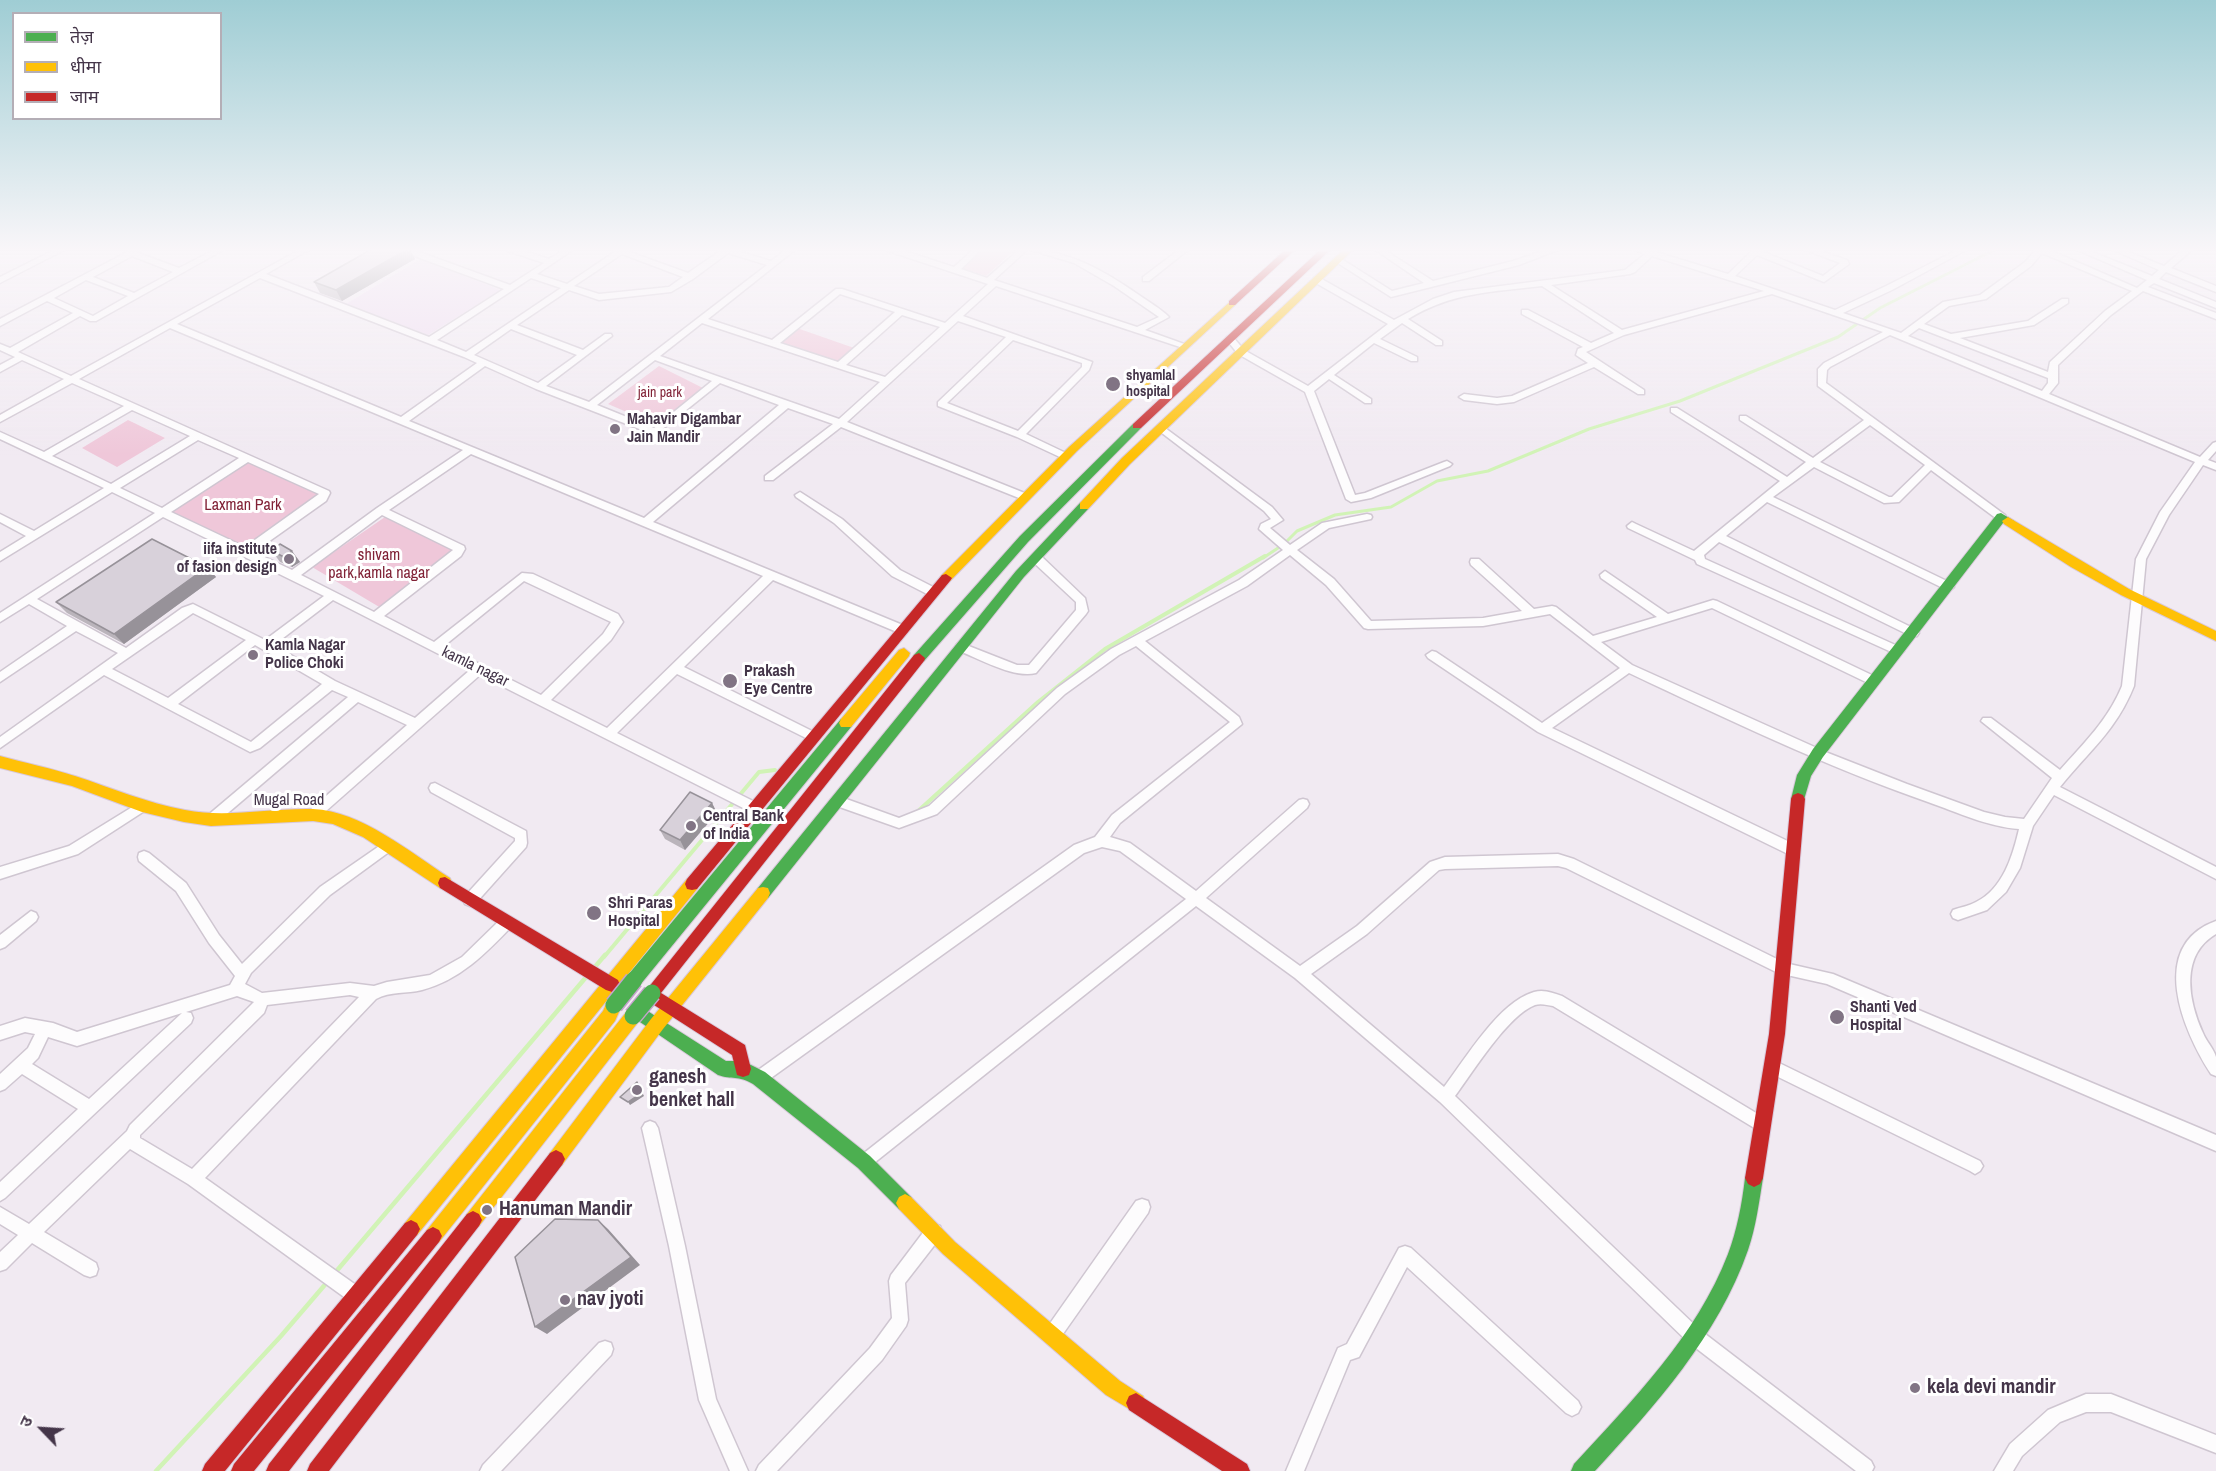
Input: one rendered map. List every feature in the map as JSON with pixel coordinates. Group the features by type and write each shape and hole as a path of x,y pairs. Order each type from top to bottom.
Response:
{"main road":[{"path":"212,1471 812,736 933,592 1023,496 1214,318"},
{"path":"1014,528 1096,445 1238,318"},
{"path":"276,1471 555,1112 927,648 1024,539 1171,392 1253,318"},
{"path":"317,1471 671,1006 961,647 1036,558 1161,428 1277,318"},
{"path":"1581,1471 1654,1391 1694,1336 1727,1279 1743,1238 1750,1207 1761,1124 1773,1067 1797,804 1804,776 1818,753 1949,587 2001,517 2075,564 2216,636"},
{"path":"241,1471 609,1016 634,980 911,644"},
{"name":"Mugal Road","path":"0,762 73,781 161,812 211,820 313,815 335,818 388,845 470,900 610,984"},
{"path":"610,984 626,981 671,1006 739,1050 743,1069"},
{"path":"610,984 612,999 657,1024 724,1069 743,1069 759,1078 864,1162 934,1232 1113,1388 1240,1471"}],"street":[{"path":"10,352 72,318"},
{"path":"0,419 184,318"},
{"path":"371,318 655,432 719,380"},
{"path":"430,341 465,318"},
{"path":"467,355 522,318"},
{"path":"590,406 705,318"},
{"path":"773,344 806,318"},
{"path":"838,366 894,318"},
{"path":"919,318 946,326"},
{"path":"770,478 840,423 955,318"},
{"path":"958,318 1087,362 1088,364 1020,435"},
{"path":"1099,318 1183,345"},
{"path":"1137,330 1165,318"},
{"path":"1389,318 1438,343"},
{"path":"1309,390 1373,339 1408,318"},
{"path":"1536,318 1591,347"},
{"path":"1597,318 1621,333"},
{"path":"1641,392 1580,353 1621,333 1677,318"},
{"path":"1849,318 1890,332 2216,467"},
{"path":"1902,337 1928,318"},
{"path":"1950,338 2031,323 2039,318"},
{"path":"2043,396 2051,387 2053,364 2103,318"},
{"path":"702,320 886,381"},
{"path":"171,325 901,629"},
{"path":"1918,325 2053,376"},
{"path":"510,326 584,354"},
{"path":"1890,332 1827,365 1823,369 1821,380 1824,388 2001,517"},
{"path":"539,387 608,336"},
{"path":"1011,337 941,404 1020,435 1065,456"},
{"path":"1230,339 1241,352 1309,390 1351,499 1367,496 1447,464"},
{"path":"1373,339 1414,359"},
{"path":"0,347 326,494 246,552"},
{"path":"0,369 22,357"},
{"path":"655,357 840,423 1023,496"},
{"path":"401,422 483,363"},
{"path":"1464,397 1497,401 1514,399 1595,363"},
{"path":"1329,375 1368,401"},
{"path":"645,523 786,404"},
{"path":"45,456 132,406"},
{"path":"1674,410 1787,481"},
{"path":"1743,418 1813,462 1892,502 1931,465"},
{"path":"1697,557 1787,481 1869,421"},
{"path":"1161,428 1268,509 1278,520 1264,528 1330,582 1370,626 1483,622 1552,610 1628,668 1818,753 1932,798 2005,823 2027,824"},
{"name":"kamla nagar","path":"0,435 293,575 755,808"},
{"path":"0,557 198,435"},
{"path":"1958,914 1984,905 1999,890 2017,860 2027,824 2051,788 2103,735 2124,697 2128,686 2141,559 2149,541 2200,460 2216,446"},
{"path":"293,575 381,510 470,450"},
{"path":"0,618 247,458"},
{"path":"800,495 838,521 896,573 933,592"},
{"path":"1766,498 1949,587"},
{"path":"375,618 460,549 381,510"},
{"path":"0,517 34,536"},
{"path":"838,801 899,823 933,810 1061,691 1114,652 1243,583 1284,544 1326,525 1368,517"},
{"path":"1632,525 1898,651"},
{"path":"1718,537 1912,633"},
{"path":"961,647 1016,669 1032,670 1082,611 1081,601 1036,558"},
{"path":"1475,562 1532,614"},
{"path":"1605,575 1666,618"},
{"path":"609,734 770,576"},
{"path":"435,647 522,577 529,577 614,617 617,622 607,637 543,700"},
{"path":"169,704 332,595"},
{"path":"29,599 127,653"},
{"path":"1592,641 1709,604 1720,606 1874,681"},
{"path":"0,743 193,608 260,642 331,684 416,724"},
{"path":"0,678 75,626"},
{"path":"759,1078 1079,849 1100,840 1116,819 1236,724 1137,640"},
{"path":"1432,655 1542,729 1793,850"},
{"path":"676,668 812,736"},
{"path":"1542,729 1628,668"},
{"path":"313,815 479,669"},
{"path":"104,670 251,747 331,684"},
{"path":"211,820 357,696"},
{"path":"1987,721 2061,778"},
{"path":"435,788 522,835 521,843 470,900"},
{"path":"2051,788 2216,873"},
{"path":"864,1162 1197,898 1303,804"},
{"path":"0,873 74,850 142,806"},
{"path":"1100,840 1125,847 1300,974 1445,1097 1694,1336 1868,1470"},
{"path":"41,1030 53,1030 77,1039 240,982 325,891 388,845"},
{"path":"144,857 181,887 240,982 262,999 356,988 374,992 427,982 453,972 472,957 507,922"},
{"path":"1300,974 1362,930 1435,866 1444,863 1558,860 1569,863 1783,969 1828,978 2216,1143"},
{"path":"0,943 31,917"},
{"path":"2216,927 2199,938 2188,957 2183,981 2186,1013 2200,1047 2216,1069"},
{"path":"193,1179 374,992"},
{"path":"1445,1097 1507,1017 1524,1004 1540,997 1557,1001 1761,1124"},
{"path":"0,1263 132,1136 135,1130 259,1008 262,999"},
{"path":"0,1193 186,1018"},
{"path":"0,1033 25,1025 36,1025 42,1034 38,1045 0,1084"},
{"path":"21,1065 90,1108"},
{"path":"1773,1067 1975,1166"},
{"path":"650,1128 708,1400 739,1471"},
{"path":"132,1136 134,1143 193,1179 357,1296"},
{"path":"1052,1335 1142,1207"},
{"path":"0,1215 90,1269"},
{"path":"765,1471 876,1354 900,1320 897,1281 934,1232"},
{"path":"1295,1471 1344,1354 1353,1351 1405,1254 1572,1407"},
{"path":"489,1471 605,1349"},
{"path":"2003,1471 2016,1450 2054,1416 2086,1403 2111,1403 2216,1444"}],"shaded area":[{"path":"382,318 456,318 428,335"}],"green space":[{"path":"794,327 857,349 839,366 773,344"},
{"name":"jain park","path":"659,366 703,388 657,425 608,404"},
{"path":"128,420 165,438 117,467 82,448"},
{"name":"Laxman Park","path":"247,458 325,493 246,552 164,512"},
{"name":"shivam park,kamla nagar","path":"388,515 456,552 381,608 312,567"}],"building":[{"path":"152,539 207,567 114,634 56,602"},
{"path":"280,544 292,551 284,557 272,551"},
{"path":"690,792 712,803 680,840 660,830"},
{"name":"ganesh benket hall","path":"637,1082 641,1093 628,1102 620,1097"},
{"name":"nav jyoti","path":"555,1219 598,1220 631,1257 535,1327 515,1257"}],"waterway":[{"path":"1263,558 1284,544 1297,531 1335,515 1391,507 1437,481 1488,471 1589,429 1680,401 1838,337 1866,318"},
{"path":"917,812 1038,702 1105,649 1265,556"},
{"path":"604,957 759,772 775,770"},
{"path":"594,968 605,955"},
{"path":"334,1274 587,976"},
{"path":"156,1471 281,1336 329,1280"}],"traffic: fast":[{"path":"919,658 1024,539 1137,426"},
{"path":"763,893 1020,574 1084,506"},
{"path":"1798,799 1804,775 1818,753 2001,517 2008,521"},
{"path":"634,980 846,723"},
{"path":"614,1005 634,980"},
{"path":"633,1016 652,993"},
{"path":"646,1017 724,1069 743,1069 759,1078 864,1162 905,1203"},
{"path":"1581,1471 1646,1399 1704,1320 1738,1252 1747,1221 1754,1178"}],"traffic: slow":[{"path":"946,578 1073,449 1216,318"},
{"path":"1084,506 1126,461 1277,318"},
{"path":"2008,521 2075,564 2125,592 2216,636"},
{"path":"846,723 904,653"},
{"path":"0,762 73,781 142,806 184,816 211,820 313,815 335,818 368,833 445,883"},
{"path":"411,1229 692,884"},
{"path":"556,1159 657,1024 763,893"},
{"path":"433,1236 609,1016 614,1005"},
{"path":"473,1220 633,1016"},
{"path":"905,1203 949,1248 1113,1388 1136,1403"}],"traffic: jam":[{"path":"1137,426 1253,318"},
{"path":"692,884 946,578"},
{"path":"652,993 919,658"},
{"path":"1754,1178 1777,1034 1798,799"},
{"path":"445,883 612,985"},
{"path":"660,1000 739,1050 743,1069"},
{"path":"317,1471 556,1159"},
{"path":"276,1471 473,1220"},
{"path":"212,1471 411,1229"},
{"path":"241,1471 433,1236"},
{"path":"1136,1403 1240,1471"}],"place":[{"name":"shyamlal hospital","path":"1113,384"},
{"name":"Mahavir Digambar Jain Mandir","path":"615,429"},
{"name":"iifa institute of fasion design","path":"289,559"},
{"name":"Kamla Nagar Police Choki","path":"253,655"},
{"name":"Prakash Eye Centre","path":"730,681"},
{"name":"Central Bank of India","path":"691,826"},
{"name":"Shri Paras Hospital","path":"594,913"},
{"name":"Shanti Ved Hospital","path":"1837,1017"},
{"name":"ganesh benket hall","path":"637,1090"},
{"name":"Hanuman Mandir","path":"487,1210"},
{"name":"nav jyoti","path":"565,1300"},
{"name":"kela devi mandir","path":"1915,1388"}]}
